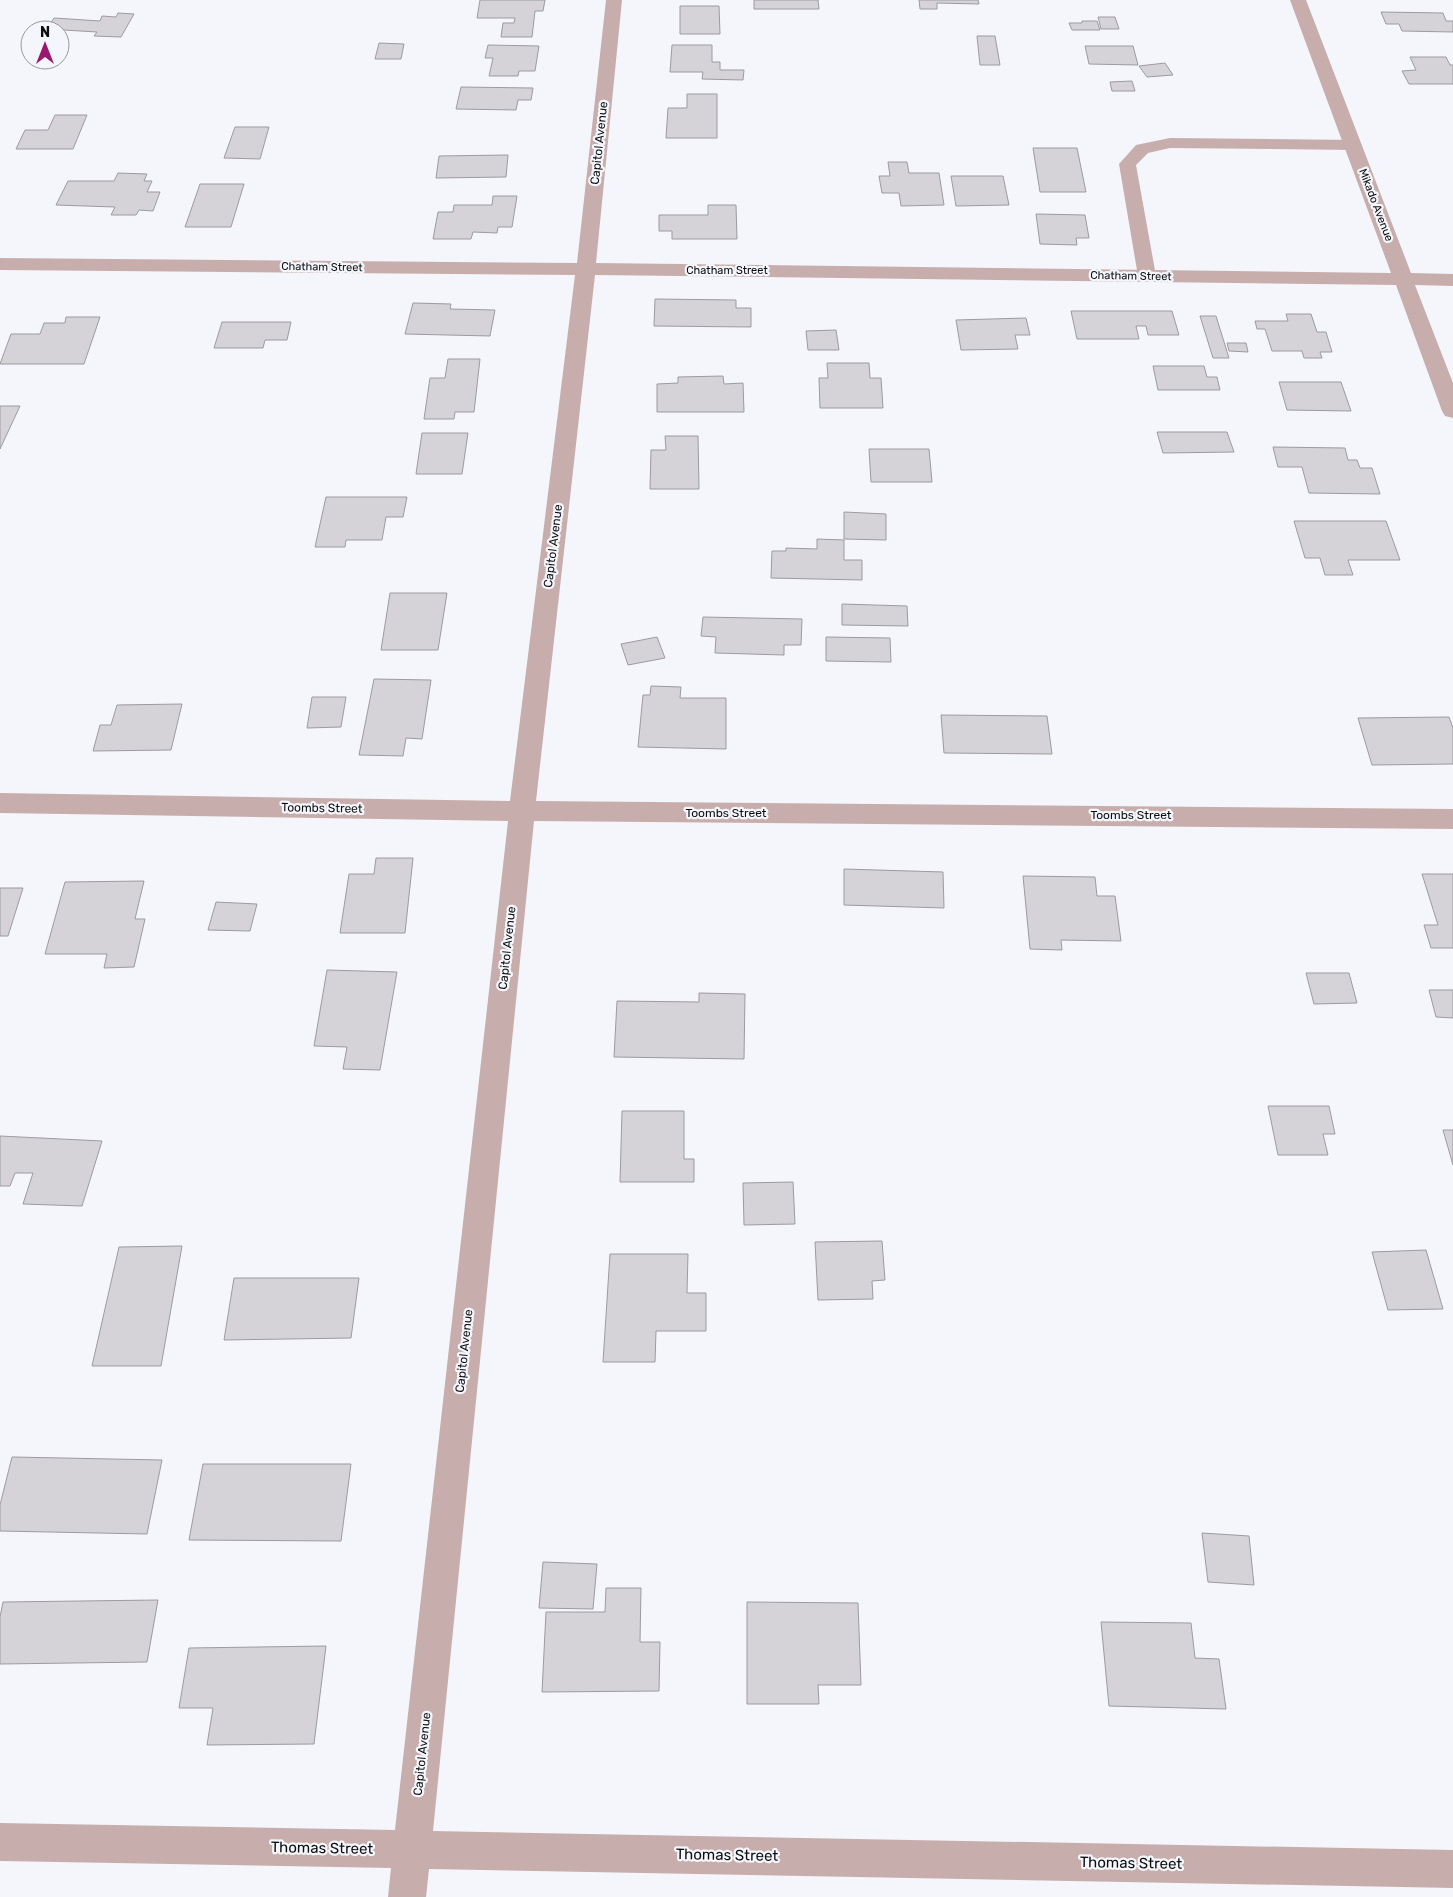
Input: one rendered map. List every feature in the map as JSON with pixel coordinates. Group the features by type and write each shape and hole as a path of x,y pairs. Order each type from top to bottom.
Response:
{"street":[{"name":"Capitol Avenue","path":"407,1897 522,811 586,269 614,0"},
{"name":"Mikado Avenue","path":"1298,0 1453,410"},
{"name":"Chatham Street","path":"0,264 1453,280"},
{"name":"Toombs Street","path":"0,803 522,811 1453,819"},
{"name":"Thomas Street","path":"0,1842 1453,1869"}],"lane":[{"path":"1147,276 1127,164 1142,149 1170,143 1353,145"}],"building":[{"path":"480,0 545,0 543,11 535,11 532,37 501,37 503,23 514,23 515,18 477,18"},
{"path":"754,0 818,0 819,9 754,9"},
{"path":"919,0 978,0 979,4 937,3 937,9 920,9"},
{"path":"680,6 719,6 720,34 680,34"},
{"path":"1381,12 1443,13 1446,21 1453,21 1453,32 1402,31 1399,24 1386,24"},
{"path":"118,13 134,14 121,37 94,36 97,32 70,30 70,20 53,20 54,18 100,21 102,16 116,17"},
{"path":"1098,17 1115,17 1119,29 1101,29"},
{"path":"1082,21 1097,21 1100,30 1072,30 1069,23 1082,23"},
{"path":"977,36 995,36 1000,65 980,65"},
{"path":"379,43 404,44 401,59 375,59"},
{"path":"488,45 539,46 535,71 519,71 518,76 489,76 493,58 485,58"},
{"path":"672,45 712,45 712,62 720,62 720,70 744,70 743,80 702,79 703,72 670,72"},
{"path":"1085,46 1133,46 1138,65 1089,64"},
{"path":"1410,57 1446,57 1450,65 1453,65 1453,84 1409,84 1402,71 1416,70"},
{"path":"1165,63 1173,75 1147,77 1139,66"},
{"path":"1132,81 1135,91 1112,91 1110,82"},
{"path":"461,87 533,88 531,100 518,100 516,110 456,109"},
{"path":"687,94 717,94 717,138 666,138 668,108 687,108"},
{"path":"55,115 87,115 73,149 16,149 25,130 48,130"},
{"path":"235,127 269,127 260,159 224,158"},
{"path":"1033,148 1077,148 1086,192 1040,192"},
{"path":"508,155 506,177 436,178 439,156"},
{"path":"888,162 907,162 909,173 939,173 944,205 901,206 899,193 882,193 879,176 890,176"},
{"path":"118,173 147,174 144,181 152,181 147,192 160,192 153,211 139,210 136,215 111,215 115,207 56,205 68,181 114,181"},
{"path":"951,176 1003,176 1009,205 956,206"},
{"path":"200,184 244,184 231,227 185,227"},
{"path":"493,196 517,196 512,227 498,227 497,233 473,232 471,239 433,239 438,212 453,212 454,205 492,205"},
{"path":"708,205 736,205 737,239 672,239 672,231 659,231 659,215 708,215"},
{"path":"1036,214 1085,215 1089,238 1076,238 1077,245 1040,244"},
{"path":"655,299 736,300 736,308 751,308 751,327 654,326"},
{"path":"413,303 451,304 450,309 495,310 490,336 405,334"},
{"path":"1071,311 1172,311 1179,335 1148,335 1146,326 1136,326 1139,339 1077,339"},
{"path":"1286,314 1311,314 1317,332 1326,332 1332,352 1320,352 1322,358 1304,358 1302,351 1272,351 1265,329 1257,329 1255,321 1288,321"},
{"path":"1200,316 1216,316 1229,358 1213,358"},
{"path":"66,317 100,317 84,364 0,364 11,334 40,334 44,323 65,323"},
{"path":"1026,318 1030,335 1015,335 1018,349 961,350 956,320"},
{"path":"222,322 291,322 287,340 265,340 263,348 214,348"},
{"path":"836,330 839,350 808,350 806,331"},
{"path":"1227,343 1246,343 1248,352 1229,351"},
{"path":"448,359 480,359 474,412 455,412 454,419 424,419 430,378 445,378"},
{"path":"827,363 869,363 870,378 881,378 883,408 820,408 819,378 828,378"},
{"path":"1153,366 1204,366 1207,377 1217,377 1220,390 1158,390"},
{"path":"723,376 724,384 743,383 744,412 657,412 657,384 678,383 678,377"},
{"path":"1279,382 1341,382 1351,411 1287,410"},
{"path":"0,406 20,406 0,449"},
{"path":"1157,432 1227,432 1234,452 1163,453"},
{"path":"422,433 468,433 462,474 416,474"},
{"path":"665,436 698,436 699,489 650,489 651,450 666,450"},
{"path":"1273,447 1345,448 1348,460 1357,460 1360,468 1372,468 1380,494 1309,493 1302,467 1278,467"},
{"path":"869,449 929,449 932,482 871,482"},
{"path":"326,497 407,497 403,517 386,517 382,540 346,540 345,547 315,547"},
{"path":"844,512 886,514 886,540 844,539"},
{"path":"1294,521 1386,521 1400,560 1348,560 1353,575 1325,575 1320,558 1305,558"},
{"path":"817,539 844,540 844,560 862,560 862,580 771,578 772,551 786,551 786,548 817,549"},
{"path":"390,593 447,593 438,650 381,650"},
{"path":"842,604 907,606 908,626 842,625"},
{"path":"703,617 802,619 801,645 784,645 784,655 715,653 716,637 701,636"},
{"path":"657,637 665,658 628,665 621,644"},
{"path":"826,637 890,638 891,662 826,661"},
{"path":"374,679 431,680 422,739 406,738 403,756 359,755"},
{"path":"651,686 681,687 680,698 726,698 726,749 638,747 643,695 650,695"},
{"path":"312,697 346,697 341,727 307,728"},
{"path":"182,704 171,750 93,751 100,725 111,725 117,705"},
{"path":"941,715 1047,716 1052,754 944,753"},
{"path":"1449,717 1453,728 1453,764 1372,765 1358,718"},
{"path":"376,858 413,858 405,933 340,933 349,874 374,874"},
{"path":"844,869 943,872 944,908 844,905"},
{"path":"1422,874 1453,874 1453,948 1431,948 1424,925 1438,925"},
{"path":"1023,876 1095,877 1097,896 1115,896 1121,941 1061,940 1062,950 1030,949"},
{"path":"144,881 135,919 145,919 134,967 104,968 107,954 45,954 65,882"},
{"path":"0,888 23,888 8,936 0,936"},
{"path":"216,902 257,904 250,931 208,930"},
{"path":"327,970 397,972 380,1070 343,1069 347,1047 314,1046"},
{"path":"1306,973 1349,973 1357,1003 1314,1004"},
{"path":"1429,990 1453,990 1453,1018 1436,1017"},
{"path":"699,993 745,994 744,1059 614,1057 617,1001 699,1002"},
{"path":"1268,1106 1329,1106 1335,1134 1323,1134 1328,1155 1278,1155"},
{"path":"622,1111 684,1111 684,1159 694,1159 694,1182 620,1182"},
{"path":"1443,1130 1453,1130 1453,1165"},
{"path":"0,1136 102,1141 82,1206 23,1204 33,1173 15,1173 10,1186 0,1186"},
{"path":"793,1182 795,1224 744,1225 743,1183"},
{"path":"882,1241 885,1280 872,1281 873,1299 818,1300 815,1242"},
{"path":"182,1246 161,1366 92,1366 119,1247"},
{"path":"1426,1250 1443,1309 1388,1310 1372,1252"},
{"path":"610,1254 688,1254 687,1293 706,1293 706,1331 656,1331 655,1362 603,1362"},
{"path":"234,1278 359,1278 351,1338 224,1340"},
{"path":"12,1457 162,1460 147,1534 0,1531 0,1505"},
{"path":"203,1464 351,1464 341,1541 189,1540"},
{"path":"1202,1533 1249,1536 1254,1585 1208,1582"},
{"path":"543,1562 597,1564 593,1609 539,1608"},
{"path":"606,1588 641,1588 640,1642 660,1642 659,1691 542,1692 546,1612 605,1612"},
{"path":"158,1600 147,1662 0,1664 0,1617 3,1602"},
{"path":"747,1602 858,1603 861,1685 818,1685 819,1704 747,1704"},
{"path":"1101,1622 1191,1623 1195,1658 1219,1659 1226,1709 1109,1706"},
{"path":"326,1646 314,1744 207,1745 213,1708 179,1708 189,1648"}]}
